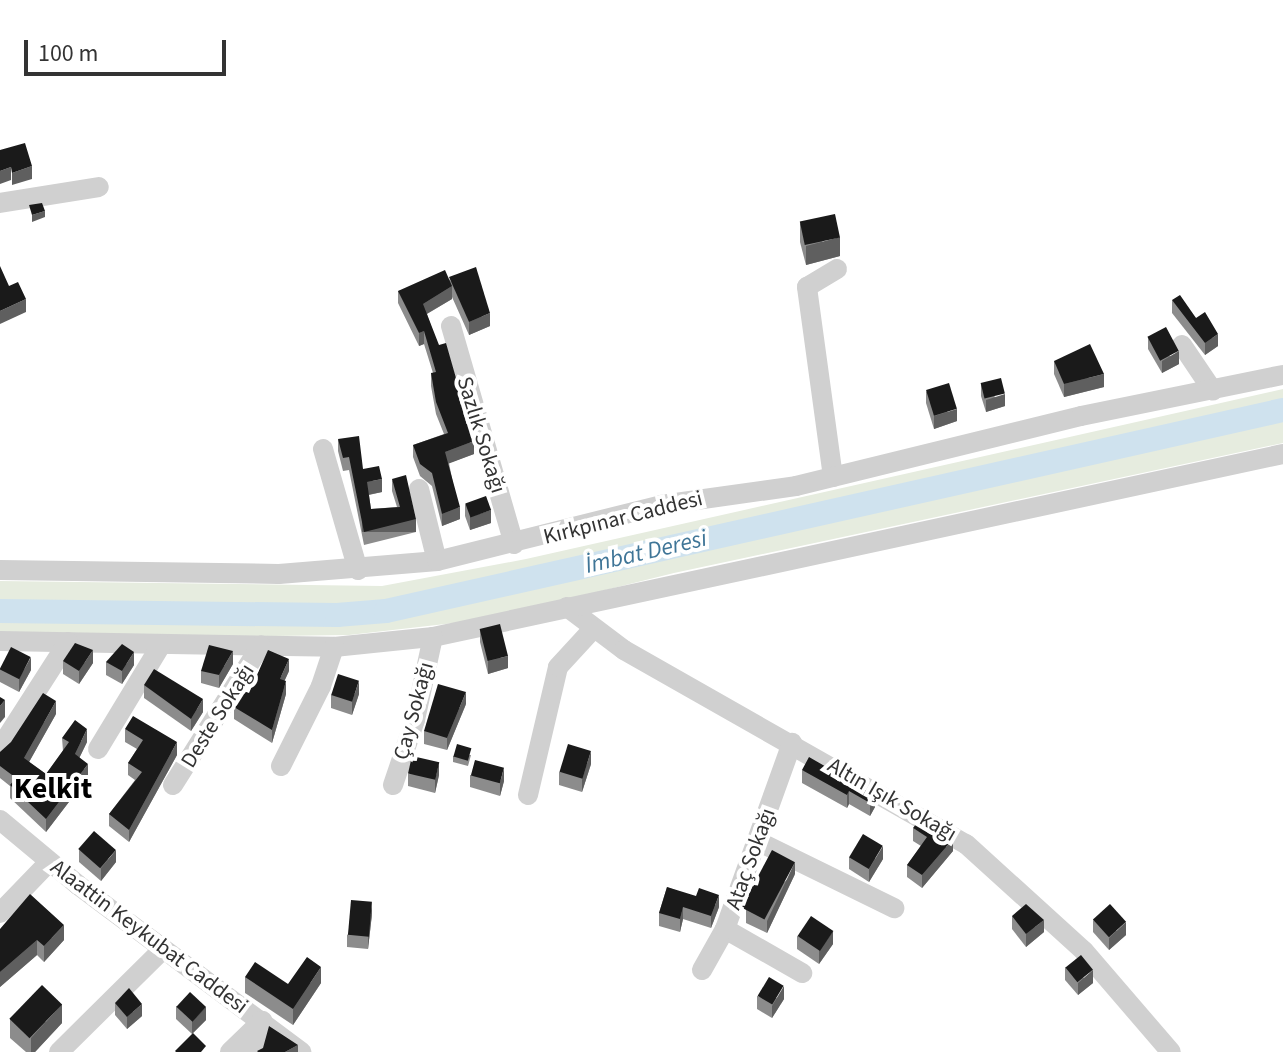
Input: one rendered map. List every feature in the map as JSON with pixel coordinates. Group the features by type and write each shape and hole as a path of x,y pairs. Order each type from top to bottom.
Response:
{"street":[{"path":"0,203 99,187"},
{"path":"833,477 807,287 837,269"},
{"name":"Sazlık Sokağı","path":"451,326 514,544"},
{"path":"1182,345 1213,391"},
{"name":"Kırkpınar Caddesi","path":"0,570 358,570 437,561 661,505 833,477 1081,416 1283,375"},
{"path":"323,449 358,570"},
{"path":"0,641 334,647 433,637 1283,454"},
{"path":"419,489 437,561"},
{"name":"Altın Işık Sokağı","path":"567,607 593,629 939,826 999,870 1117,986 1171,1052"},
{"path":"528,795 558,667 593,629"},
{"name":"Çay Sokağı","path":"393,785 415,720 433,637"},
{"path":"0,748 68,642"},
{"path":"98,749 161,645"},
{"name":"Deste Sokağı","path":"173,785 236,693 261,645"},
{"path":"281,766 321,686 334,647"},
{"name":"Ataç Sokağı","path":"702,970 725,929 792,743"},
{"name":"Alaattin Keykubat Caddesi","path":"0,820 49,862 301,1052"},
{"path":"757,841 894,908"},
{"path":"0,913 49,862"},
{"path":"725,929 802,973"},
{"path":"59,1052 163,949"},
{"path":"230,1052 262,1021"},
{"path":"254,1052 262,1021"}],"shaded area":[{"path":"1283,389 1283,443 674,573 489,619 349,635 136,638 0,633 0,581 382,586 526,559"}],"building":[{"path":"25,143 32,166 12,173 11,167 0,171 0,150"},
{"path":"42,203 45,211 32,215 29,205"},
{"path":"835,214 840,237 805,245 800,221"},
{"path":"0,266 9,286 18,282 26,299 0,311"},
{"path":"476,267 490,313 469,322 449,277"},
{"path":"445,270 452,286 423,304 439,345 446,343 474,441 445,452 460,507 442,514 432,473 420,464 413,445 448,433 436,402 431,373 436,372 424,331 419,333 398,291"},
{"path":"1180,295 1196,318 1205,312 1218,334 1205,343 1172,300"},
{"path":"1166,327 1179,351 1160,361 1147,337"},
{"path":"1090,344 1104,374 1064,384 1054,361"},
{"path":"1001,378 1005,394 984,399 981,383"},
{"path":"949,383 957,409 934,416 926,390"},
{"path":"359,436 363,469 379,466 382,479 367,482 371,509 400,507 392,479 406,475 416,519 364,532 349,457 343,458 338,439"},
{"path":"486,496 491,510 470,518 465,504"},
{"path":"500,624 508,656 488,661 480,629"},
{"path":"75,643 93,650 79,671 63,661"},
{"path":"122,644 134,652 122,671 106,662"},
{"path":"209,645 233,651 219,675 201,671"},
{"path":"11,647 31,657 19,679 0,669"},
{"path":"268,650 289,659 280,679 286,681 272,730 234,707 241,690 249,693"},
{"path":"154,669 203,699 191,719 144,685"},
{"path":"338,674 359,681 352,702 331,695"},
{"path":"438,684 466,692 447,738 424,731"},
{"path":"43,693 56,701 24,758 46,774 69,742 62,738 75,720 87,729 75,754 88,764 46,819 10,785 16,778 0,766 0,752 11,742"},
{"path":"133,716 177,742 129,830 109,814 142,772 128,763 143,740 125,729"},
{"path":"457,744 471,748 468,761 453,756"},
{"path":"568,744 591,751 582,779 560,772"},
{"path":"412,756 439,762 435,780 408,774"},
{"path":"809,757 875,795 870,803 849,791 847,795 802,770"},
{"path":"475,760 504,768 500,783 471,775"},
{"path":"919,820 953,839 922,875 907,865 927,837 913,828"},
{"path":"94,831 116,850 100,868 78,849"},
{"path":"863,834 883,846 869,869 849,857"},
{"path":"772,850 795,862 764,920 741,907"},
{"path":"667,887 696,896 699,888 719,895 711,916 683,907 680,919 659,913"},
{"path":"30,894 64,925 44,946 37,940 0,972 0,929"},
{"path":"351,900 372,902 369,937 348,935"},
{"path":"1026,904 1044,920 1026,934 1012,916"},
{"path":"1110,904 1126,922 1109,937 1093,919"},
{"path":"811,916 833,931 820,951 798,936"},
{"path":"1081,955 1093,970 1077,982 1065,968"},
{"path":"307,957 321,967 293,1009 245,977 255,962 288,984"},
{"path":"769,977 784,986 772,1005 758,996"},
{"path":"42,985 62,1004 29,1038 9,1019"},
{"path":"129,988 142,1004 127,1017 115,1003"},
{"path":"190,992 206,1007 192,1022 176,1007"},
{"path":"269,1026 298,1045 285,1052 258,1052 263,1048"},
{"path":"193,1033 206,1046 201,1052 176,1052 175,1051"}],"waterway":[{"name":"İmbat Deresi","path":"0,611 337,615 386,611 1283,410"}],"district":[{"name":"Kelkit","path":"53,789"}]}
